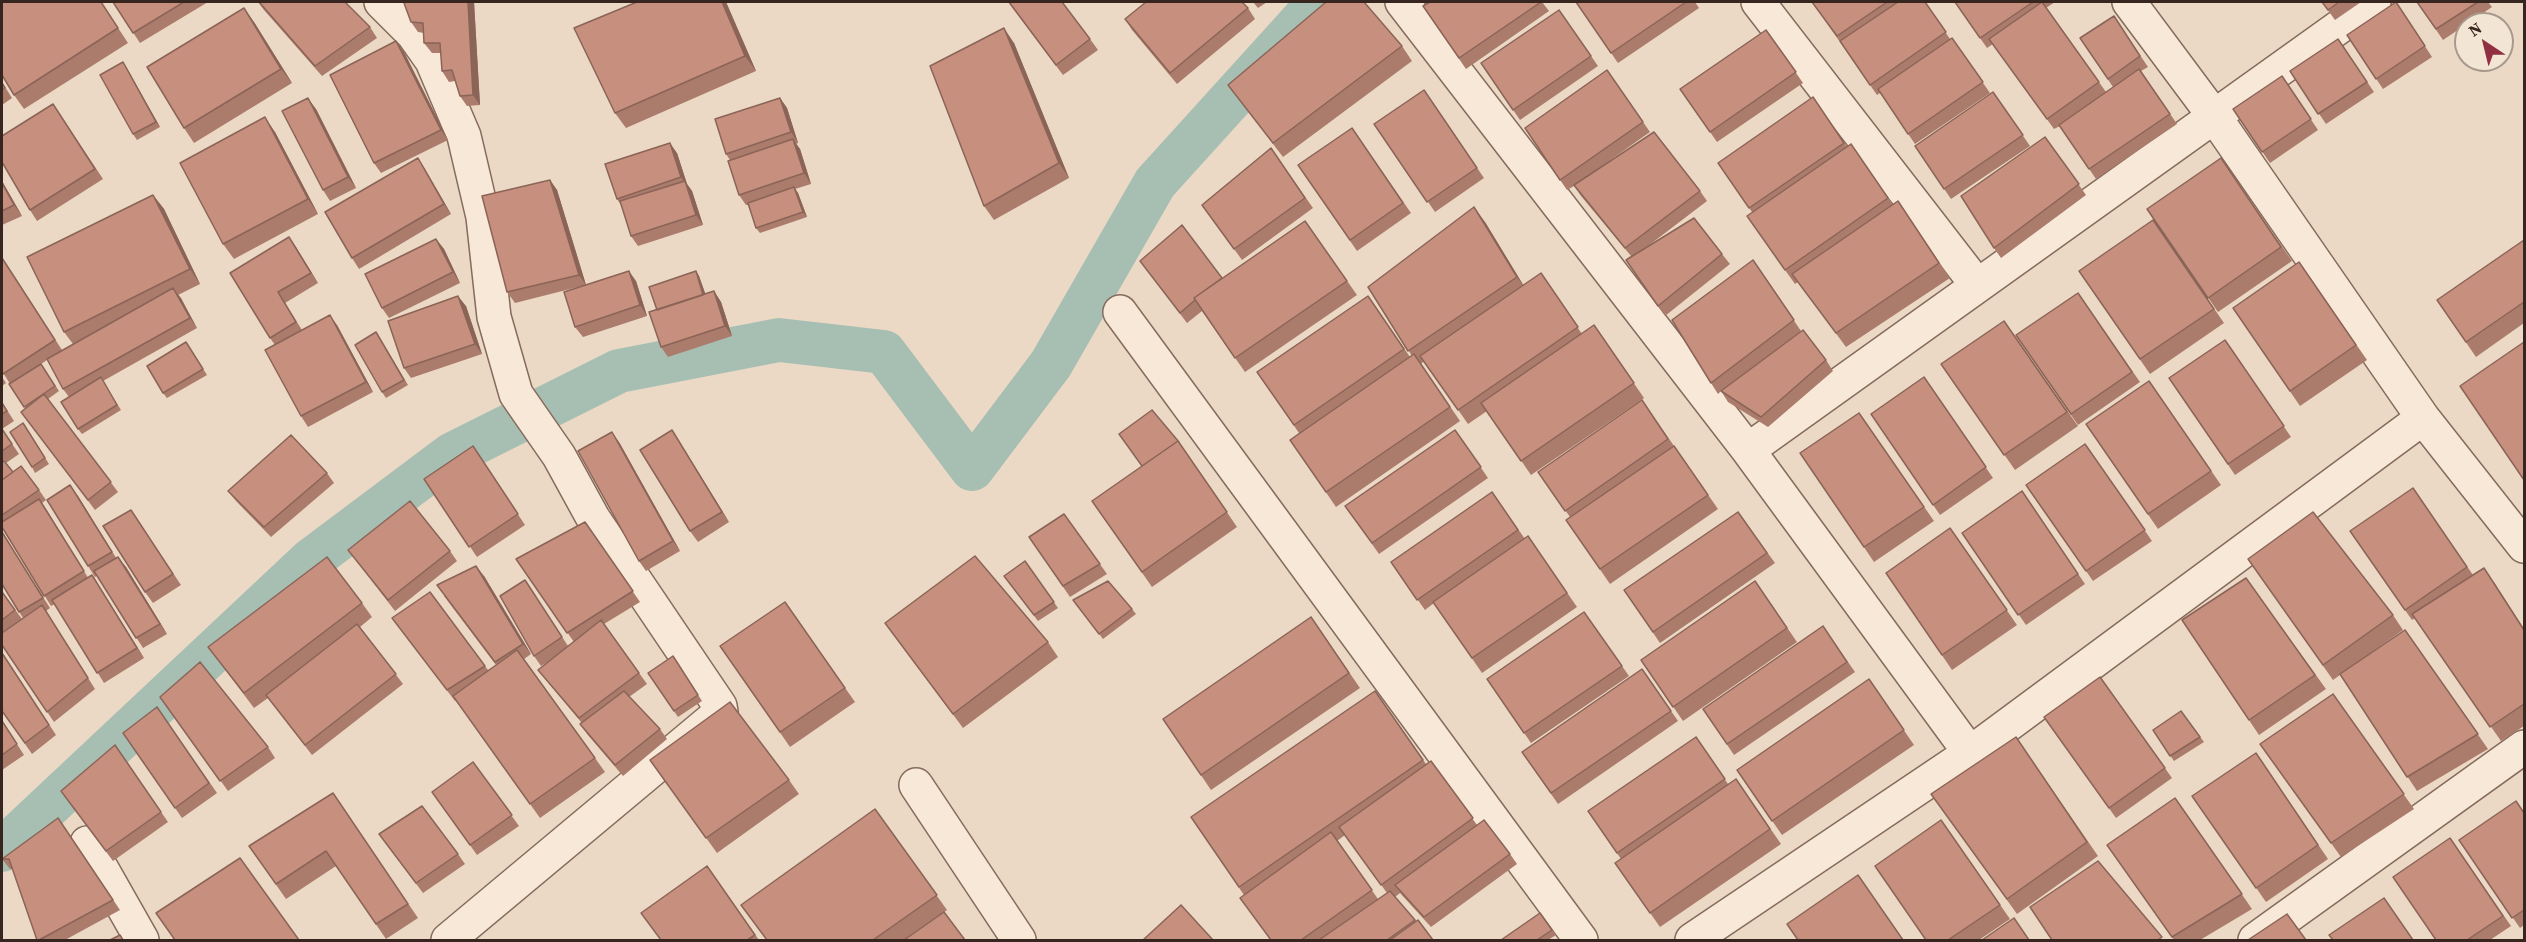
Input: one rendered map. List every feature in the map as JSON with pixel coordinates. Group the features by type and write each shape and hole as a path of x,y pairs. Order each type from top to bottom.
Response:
{"street":[{"path":"381,2 413,34 432,61 464,136 483,217 495,317 516,394 559,456 593,518 720,706 721,712 448,940"},
{"path":"1402,2 1748,450 1970,753"},
{"path":"1758,2 1977,285"},
{"path":"2129,2 2214,117 2423,418 2524,546"},
{"path":"1748,450 2374,2"},
{"path":"1120,312 1570,936"},
{"path":"1692,940 1970,753 2423,418"},
{"path":"2255,940 2524,747"},
{"path":"916,785 1019,940"},
{"path":"87,843 142,940"}],"building":[{"path":"2,2 101,2 118,28 14,95 2,75"},
{"path":"113,2 184,2 133,33"},
{"path":"259,2 345,2 370,27 315,66"},
{"path":"468,2 473,95 460,96 452,70 442,71 440,43 424,43 423,23 411,22 404,3"},
{"path":"637,2 722,2 745,56 615,113 574,28"},
{"path":"1009,2 1062,2 1090,39 1056,65"},
{"path":"1146,2 1242,2 1248,8 1170,73 1125,19"},
{"path":"1326,2 1364,2 1402,46 1273,143 1228,85"},
{"path":"1430,2 1541,2 1459,58 1423,6"},
{"path":"1576,2 1686,2 1611,53"},
{"path":"1812,2 1887,2 1837,36"},
{"path":"1898,2 1925,2 1946,32 1870,85 1840,41"},
{"path":"1955,2 2033,2 1980,38"},
{"path":"2042,2 2099,82 2047,119 1989,39"},
{"path":"2322,2 2339,2 2328,10"},
{"path":"2396,2 2425,46 2376,79 2347,35"},
{"path":"2417,2 2478,2 2462,12 2454,12 2454,17 2436,29"},
{"path":"244,8 281,69 184,128 147,67"},
{"path":"1559,10 1591,56 1513,110 1481,63"},
{"path":"2114,16 2140,56 2108,79 2080,38"},
{"path":"1004,28 1059,163 984,206 930,66"},
{"path":"1766,30 1796,72 1710,132 1680,89"},
{"path":"1952,38 1983,82 1908,134 1878,89"},
{"path":"2338,39 2367,82 2318,114 2290,71"},
{"path":"396,41 441,130 374,163 330,75"},
{"path":"123,62 156,122 133,134 100,75"},
{"path":"2139,69 2170,114 2089,169 2059,125"},
{"path":"1607,70 1643,122 1560,180 1525,128"},
{"path":"2282,76 2311,119 2262,152 2233,109"},
{"path":"1424,90 1477,168 1427,202 1374,124"},
{"path":"1993,92 2023,135 1944,189 1915,146"},
{"path":"1813,97 1844,143 1749,208 1718,163"},
{"path":"308,98 348,177 323,190 282,111"},
{"path":"780,98 791,132 726,154 715,119"},
{"path":"53,104 95,169 30,210 2,162 2,136"},
{"path":"265,117 308,199 223,244 180,163"},
{"path":"1352,128 1403,203 1350,240 1298,165"},
{"path":"1654,132 1700,191 1625,248 1574,185"},
{"path":"2045,137 2079,184 1994,248 1961,196"},
{"path":"793,139 804,173 739,195 728,161"},
{"path":"670,143 681,177 617,199 605,164"},
{"path":"1851,144 1888,198 1785,270 1747,216"},
{"path":"1271,148 1305,198 1234,249 1202,205"},
{"path":"418,158 444,204 352,258 325,212"},
{"path":"2221,158 2281,247 2208,298 2147,209"},
{"path":"550,180 579,275 507,292 482,196"},
{"path":"685,181 696,215 631,236 620,201"},
{"path":"2,183 14,205 2,211"},
{"path":"794,187 803,212 756,228 748,203"},
{"path":"153,195 190,269 64,332 27,257"},
{"path":"1898,201 1939,263 1836,333 1792,274"},
{"path":"1474,207 1517,277 1408,351 1368,287"},
{"path":"1694,218 1722,254 1658,306 1626,260"},
{"path":"2153,220 2214,309 2140,359 2079,271"},
{"path":"1305,221 1347,281 1235,358 1194,298"},
{"path":"1182,225 1222,278 1194,298 1195,300 1180,313 1140,261"},
{"path":"289,237 311,273 278,292 296,322 270,338 230,273"},
{"path":"436,239 453,272 382,308 365,274"},
{"path":"2524,240 2524,302 2466,342 2437,300"},
{"path":"2,258 55,340 3,374 2,371"},
{"path":"1753,260 1794,320 1711,383 1672,320"},
{"path":"2299,262 2356,345 2290,391 2233,308"},
{"path":"629,271 640,305 575,327 564,292"},
{"path":"696,271 703,295 657,310 649,287"},
{"path":"1541,273 1578,327 1458,410 1420,356"},
{"path":"173,288 190,318 63,389 47,359"},
{"path":"714,291 725,326 661,347 649,312"},
{"path":"2078,293 2132,372 2071,414 2016,335"},
{"path":"458,296 475,344 404,368 388,321"},
{"path":"1368,296 1404,349 1294,425 1257,372"},
{"path":"330,315 366,382 301,416 265,350"},
{"path":"2004,321 2067,412 2004,455 1941,364"},
{"path":"1594,325 1634,383 1521,461 1481,403"},
{"path":"1803,330 1826,360 1761,417 1721,391"},
{"path":"376,332 404,380 382,392 355,345"},
{"path":"2225,340 2284,426 2228,464 2169,378"},
{"path":"186,342 203,369 163,393 147,366"},
{"path":"2524,342 2524,480 2460,386"},
{"path":"1414,354 1450,407 1326,492 1290,440"},
{"path":"41,364 55,386 24,407 9,384"},
{"path":"101,377 117,405 78,429 61,402"},
{"path":"1924,377 1986,467 1933,505 1871,414"},
{"path":"2149,381 2211,471 2148,514 2086,424"},
{"path":"44,394 111,482 88,500 21,412"},
{"path":"1642,400 1668,439 1565,511 1538,472"},
{"path":"2,403 7,411 2,414"},
{"path":"1152,410 1179,442 1142,466 1119,434"},
{"path":"1859,413 1924,507 1864,547 1800,453"},
{"path":"23,423 45,458 32,467 10,432"},
{"path":"2,429 12,444 2,451"},
{"path":"672,430 722,512 690,531 640,450"},
{"path":"1455,430 1481,467 1372,543 1345,506"},
{"path":"612,432 673,541 639,561 578,451"},
{"path":"291,435 327,473 264,527 228,491"},
{"path":"1178,441 1227,512 1142,572 1092,501"},
{"path":"2085,444 2145,530 2086,571 2026,485"},
{"path":"473,446 518,514 469,547 424,479"},
{"path":"1674,446 1708,495 1600,569 1566,520"},
{"path":"4,461 13,472 2,480 2,462"},
{"path":"21,466 39,490 2,515 2,480"},
{"path":"70,485 112,552 88,566 47,500"},
{"path":"2413,488 2467,567 2405,610 2350,531"},
{"path":"2022,491 2078,574 2018,615 1962,533"},
{"path":"1492,492 1518,530 1417,600 1391,562"},
{"path":"39,499 84,571 44,596 2,527 2,522"},
{"path":"410,501 450,551 388,600 348,550"},
{"path":"131,510 173,574 145,592 103,526"},
{"path":"1738,512 1767,553 1653,632 1624,590"},
{"path":"2313,512 2393,615 2323,665 2248,559"},
{"path":"1064,514 1100,564 1063,586 1029,537"},
{"path":"585,522 633,591 567,633 516,559"},
{"path":"1950,528 2007,610 1942,655 1886,573"},
{"path":"2,532 43,598 19,612 2,584"},
{"path":"1528,536 1567,593 1472,658 1433,602"},
{"path":"975,556 1048,642 953,714 885,623"},
{"path":"118,557 160,624 136,638 94,571"},
{"path":"327,557 362,603 244,693 208,647"},
{"path":"1025,561 1054,602 1034,615 1004,576"},
{"path":"476,566 523,644 495,662 437,585"},
{"path":"2484,568 2524,630 2524,704 2490,727 2412,614"},
{"path":"92,575 137,648 97,673 52,600"},
{"path":"2246,578 2315,675 2249,720 2182,620"},
{"path":"525,580 562,637 534,656 500,596"},
{"path":"1108,581 1132,609 1099,634 1073,600"},
{"path":"1755,581 1787,628 1673,707 1641,660"},
{"path":"2,592 15,610 2,620"},
{"path":"430,592 485,666 447,690 392,618"},
{"path":"785,602 845,688 780,732 720,646"},
{"path":"42,605 88,678 47,712 2,645 2,633"},
{"path":"1584,612 1622,666 1524,733 1487,679"},
{"path":"1311,617 1349,673 1201,775 1163,719"},
{"path":"601,620 639,673 579,718 538,670"},
{"path":"357,624 396,674 305,745 266,695"},
{"path":"1823,626 1847,662 1727,744 1703,709"},
{"path":"2405,630 2478,734 2407,777 2340,674"},
{"path":"517,650 595,758 530,804 453,696"},
{"path":"2,653 49,725 25,743 2,711"},
{"path":"673,656 698,695 674,711 648,673"},
{"path":"200,662 268,747 220,781 160,697"},
{"path":"1642,669 1671,711 1551,793 1522,752"},
{"path":"2100,677 2165,768 2109,808 2044,717"},
{"path":"1869,679 1904,730 1772,821 1737,770"},
{"path":"624,691 660,729 615,765 580,724"},
{"path":"1375,691 1423,760 1239,887 1191,817"},
{"path":"2333,694 2404,794 2331,843 2260,744"},
{"path":"730,702 789,780 706,838 650,760"},
{"path":"157,707 209,783 175,808 123,733"},
{"path":"2181,711 2200,737 2170,756 2153,730"},
{"path":"2,721 17,744 2,755"},
{"path":"1696,737 1725,779 1617,853 1588,811"},
{"path":"2016,737 2087,842 2007,899 1931,794"},
{"path":"115,745 161,812 106,851 61,791"},
{"path":"2256,753 2318,845 2256,888 2192,796"},
{"path":"1431,761 1473,818 1381,885 1339,827"},
{"path":"473,762 512,815 470,845 432,792"},
{"path":"1736,779 1770,829 1650,913 1615,863"},
{"path":"333,793 408,904 376,924 326,851 276,884 249,846"},
{"path":"2175,798 2242,894 2172,937 2107,845"},
{"path":"2516,801 2524,813 2524,910 2512,918 2459,840"},
{"path":"422,806 458,854 416,883 379,834"},
{"path":"875,809 937,895 873,940 767,940 741,905"},
{"path":"58,818 113,900 37,940 9,859 2,859"},
{"path":"1484,820 1510,854 1424,917 1395,885"},
{"path":"1941,820 2000,905 1948,940 1926,940 1875,866"},
{"path":"1331,832 1372,890 1301,940 1271,940 1240,898"},
{"path":"2450,838 2503,916 2467,940 2436,940 2393,877"},
{"path":"240,858 299,940 175,940 156,913"},
{"path":"2098,861 2162,937 2158,940 2052,940 2030,907"},
{"path":"707,866 755,935 747,940 661,940 641,913"},
{"path":"1858,875 1903,940 1798,940 1787,924"},
{"path":"1390,891 1415,920 1387,940 1319,940"},
{"path":"2384,898 2413,940 2333,940 2329,935"},
{"path":"1181,905 1213,940 1143,940"},
{"path":"944,912 965,940 904,940"},
{"path":"1540,913 1552,930 1537,940 1501,940"},
{"path":"2287,914 2306,940 2248,940"},
{"path":"2014,918 2029,940 1982,940"},
{"path":"1418,920 1433,940 1390,940"},
{"path":"120,935 123,940 110,940"}],"waterway":[{"path":"2,850 311,560 451,455 619,371 779,340 884,352 972,469 1051,364 1155,183 1319,2"}]}
